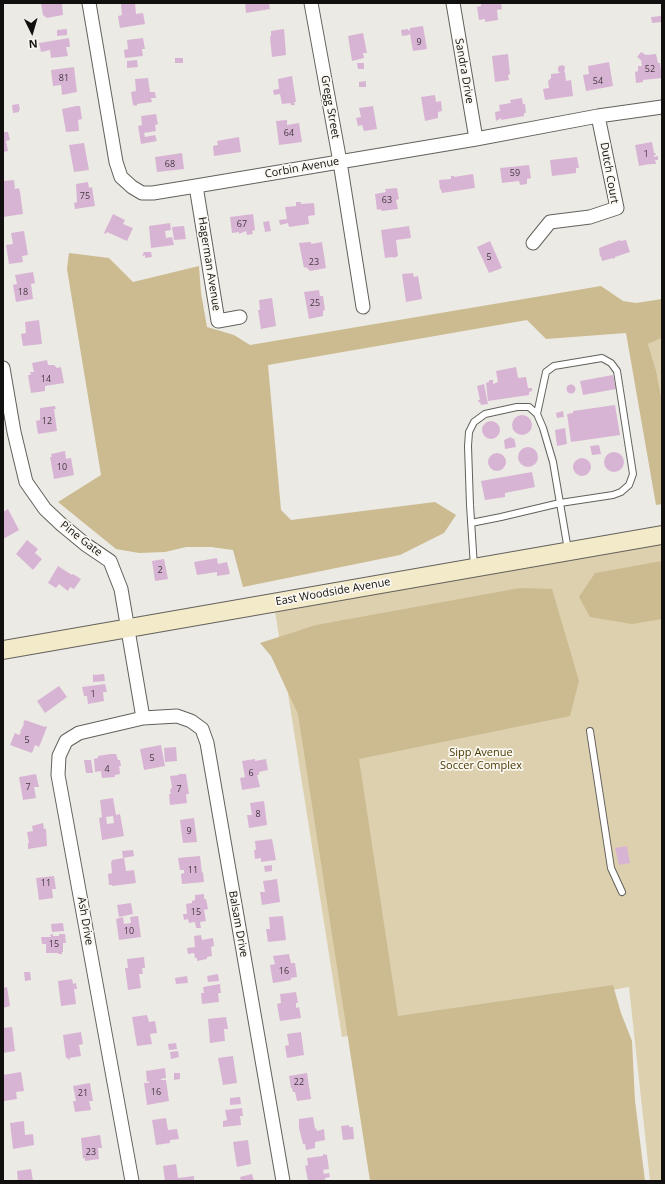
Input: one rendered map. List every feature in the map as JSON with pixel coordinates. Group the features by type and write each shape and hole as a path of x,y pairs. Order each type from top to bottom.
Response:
{"main road":[{"name":"East Woodside Avenue","path":"3,650 662,535"}],"street":[{"name":"Corbin Avenue","path":"89,3 116,162 121,177 132,187 142,192 153,193 196,186 476,139 598,116 662,107"},
{"name":"Gregg Street","path":"311,3 340,162 363,306"},
{"name":"Sandra Drive","path":"453,3 476,139"},
{"name":"Dutch Court","path":"533,243 550,222 590,217 617,208 598,116"},
{"name":"Hagerman Avenue","path":"196,186 218,321 240,316"},
{"name":"Pine Gate","path":"3,368 14,432 26,482 45,509 62,525 85,544 110,560 121,589 143,718"},
{"name":"Balsam Drive","path":"143,718 177,716 191,721 202,730 207,743 284,1181"},
{"name":"Ash Drive","path":"132,1181 58,775 59,756 66,741 79,733 143,718"}],"lane":[{"path":"471,523 560,503 613,495 621,492 629,485 633,474 617,371 611,363 602,358 554,366 546,372 537,414"},
{"path":"474,567 468,446 469,432 474,422 485,414 517,407 529,407 537,414 543,428 553,462 568,551"},
{"path":"590,731 611,868 622,892"}],"green space":[{"path":"662,338 662,401 656,370 648,344"},
{"name":"Sipp Avenue Soccer Complex","path":"662,543 662,1181 650,1181 629,987 342,1037 275,611"}],"shaded area":[{"path":"69,253 109,258 133,282 199,266 201,293 207,327 234,335 250,345 601,286 623,301 636,303 662,299 662,338 648,344 656,370 662,401 662,504 656,505 626,333 546,339 527,320 268,365 281,510 291,520 435,502 456,515 444,533 400,555 243,587 233,550 211,547 186,547 165,552 139,553 116,549 58,502 101,475 67,269"},
{"path":"662,561 662,619 632,624 590,617 579,597 595,573"},
{"path":"520,588 552,589 579,681 570,716 359,759 398,1016 613,985 621,1013 632,1041 635,1101 645,1181 370,1181 298,714 271,656 260,643 316,625"}],"building":[{"path":"41,3 62,3 63,15 47,18 43,15"},
{"path":"135,3 136,14 143,13 145,24 120,28 118,16 122,15 121,4"},
{"path":"245,3 269,3 270,9 246,13"},
{"path":"481,3 501,3 502,9 497,10 498,20 485,22 485,19 479,20 477,7 481,6"},
{"path":"661,16 662,22 652,23 651,17"},
{"path":"423,26 427,49 413,51 410,34 402,36 401,30 408,29 409,31 410,28"},
{"path":"67,29 67,35 57,36 57,30"},
{"path":"284,29 286,55 272,57 270,37 271,31"},
{"path":"363,33 367,53 363,53 364,58 352,61 348,36"},
{"path":"69,38 70,47 66,47 68,56 51,58 50,50 41,52 39,43"},
{"path":"143,38 145,49 142,49 143,56 125,58 124,50 128,49 127,40"},
{"path":"641,52 646,55 656,54 658,63 660,63 662,78 643,80 643,82 636,83 635,72 638,71 638,66 642,66 641,60 637,57"},
{"path":"508,54 510,74 508,75 509,80 495,82 492,56"},
{"path":"175,58 183,58 183,63 175,63"},
{"path":"137,60 138,67 127,68 127,61"},
{"path":"609,62 613,86 586,91 583,75 589,74 588,66"},
{"path":"357,63 364,63 364,69 358,69"},
{"path":"563,65 565,67 564,73 565,72 566,81 571,80 573,96 545,100 543,89 549,88 548,81 551,78 551,74 560,73 558,68 559,66"},
{"path":"74,67 77,92 62,95 61,85 53,86 51,70"},
{"path":"292,76 296,102 294,102 295,105 291,105 290,103 282,104 280,94 274,95 273,90 279,89 278,79"},
{"path":"148,78 150,92 155,92 156,98 151,98 152,102 137,104 137,106 133,105 131,92 136,91 135,79"},
{"path":"366,81 366,87 359,87 359,82"},
{"path":"435,95 436,102 441,101 442,111 438,112 438,118 425,121 421,97"},
{"path":"522,98 523,104 525,104 526,113 524,113 524,116 501,120 501,118 496,121 495,112 500,111 499,105 511,103 510,100"},
{"path":"19,104 19,112 13,113 12,105"},
{"path":"80,106 82,119 78,120 79,131 66,132 62,109"},
{"path":"373,106 377,129 364,131 362,125 358,126 356,118 361,117 359,108"},
{"path":"156,114 158,124 155,125 156,131 144,133 145,137 155,135 157,141 141,144 138,126 142,125 141,116"},
{"path":"287,120 287,125 299,123 302,142 279,145 276,121"},
{"path":"3,132 8,132 10,140 6,141 8,151 3,152"},
{"path":"239,137 241,152 214,156 213,146 218,145 217,141"},
{"path":"652,142 654,153 656,155 654,155 654,157 658,156 658,160 655,160 656,164 639,166 635,145"},
{"path":"84,143 89,170 74,172 69,145"},
{"path":"182,153 184,169 157,172 155,157"},
{"path":"577,157 579,168 576,168 576,173 552,176 550,160"},
{"path":"529,165 531,178 527,179 527,184 520,185 519,181 502,183 500,168"},
{"path":"473,174 475,188 442,193 441,189 440,190 439,180 451,179 451,176 454,177"},
{"path":"14,180 15,189 19,188 23,214 3,217 3,181"},
{"path":"88,182 89,188 92,187 95,206 75,209 74,203 77,202 76,184"},
{"path":"397,188 399,199 396,200 398,209 382,211 380,209 377,210 375,194 386,192 385,189"},
{"path":"296,202 301,202 301,204 314,203 315,215 308,216 309,224 289,227 288,223 280,225 279,220 287,219 285,207 296,206"},
{"path":"113,214 125,220 123,224 133,228 127,241 107,232 106,234 104,233"},
{"path":"253,214 255,230 252,231 253,234 247,235 246,231 239,234 239,232 232,233 230,217"},
{"path":"269,221 271,231 265,232 263,222"},
{"path":"170,223 171,230 165,231 166,238 172,237 174,245 151,248 149,226"},
{"path":"184,226 186,239 174,240 172,227"},
{"path":"409,226 411,238 396,240 398,256 394,258 385,258 381,230"},
{"path":"24,231 28,255 22,256 23,262 9,264 6,245 13,244 11,233"},
{"path":"620,240 626,240 630,252 613,259 602,261 599,248"},
{"path":"490,241 502,268 489,273 477,247"},
{"path":"311,242 311,244 322,242 326,268 310,271 306,267 304,268 299,243"},
{"path":"144,252 151,252 152,257 145,258 145,255 142,256"},
{"path":"33,272 35,283 31,284 33,299 16,302 13,285 17,284 15,275"},
{"path":"413,273 414,277 418,276 422,299 406,302 402,274"},
{"path":"319,290 320,296 323,296 325,310 323,311 323,316 309,319 304,292"},
{"path":"272,298 276,326 261,329 258,310 260,310 259,300"},
{"path":"39,320 42,344 23,346 21,334 26,333 25,322"},
{"path":"47,360 48,365 54,365 57,368 61,367 64,383 45,386 45,391 31,393 28,375 31,375 30,372 34,372 32,363"},
{"path":"516,367 518,378 526,377 528,388 532,388 529,395 488,401 486,383 489,382 489,380 493,380 493,384 498,382 496,371"},
{"path":"613,375 616,389 583,395 580,381"},
{"path":"484,384 488,404 481,405 478,400 480,400 477,386"},
{"path":"571,384 576,389 571,394 566,389"},
{"path":"615,405 620,435 571,442 567,414 573,413 573,411"},
{"path":"55,406 56,409 54,409 57,431 38,434 36,421 40,420 40,408"},
{"path":"563,411 564,417 557,418 556,413"},
{"path":"522,415 529,418 532,425 529,432 522,435 515,432 512,425 515,418"},
{"path":"491,421 497,424 500,430 497,436 491,439 485,436 482,430 485,424"},
{"path":"565,428 567,444 557,446 555,430"},
{"path":"511,437 512,439 514,438 516,447 505,449 504,440"},
{"path":"599,445 601,454 592,455 590,446"},
{"path":"528,447 535,450 538,457 535,464 528,467 521,464 518,457 521,450"},
{"path":"65,451 66,459 71,458 74,475 54,479 50,457 52,457 51,454"},
{"path":"614,452 621,455 624,462 621,469 614,472 607,469 604,462 607,455"},
{"path":"497,453 503,456 506,462 503,468 497,471 491,468 488,462 491,456"},
{"path":"578,458 586,458 591,463 589,474 586,476 578,476 573,471 573,463"},
{"path":"532,472 535,487 505,493 505,497 485,500 481,481"},
{"path":"8,509 19,530 3,539 3,512"},
{"path":"27,540 38,549 35,553 42,559 33,570 16,554"},
{"path":"217,558 218,564 227,562 230,574 217,576 217,572 197,575 194,562"},
{"path":"164,559 168,579 155,581 152,561"},
{"path":"58,566 81,579 74,589 70,587 68,591 59,584 56,588 48,583"},
{"path":"93,674 104,674 105,681 93,682"},
{"path":"105,684 107,692 103,692 104,701 88,704 87,696 84,696 82,687"},
{"path":"59,686 67,697 45,713 37,701"},
{"path":"25,720 47,727 39,747 35,745 32,753 10,745 15,733 19,735 21,732 20,731"},
{"path":"161,745 165,766 144,770 140,749"},
{"path":"176,747 177,761 165,762 164,748"},
{"path":"116,754 118,760 120,760 120,774 115,775 115,777 102,778 101,771 95,772 94,759 98,758 98,756"},
{"path":"255,759 255,761 266,759 268,770 259,772 259,775 257,775 260,787 242,790 240,778 245,777 242,761"},
{"path":"84,760 91,760 93,773 86,773"},
{"path":"36,774 39,787 34,787 36,798 23,800 19,777"},
{"path":"186,774 189,794 186,794 187,803 170,805 169,794 171,794 170,790 172,787 170,776"},
{"path":"113,798 116,815 120,814 124,836 102,840 99,818 102,817 100,800","holes":["113,816 114,823 107,824 106,817"]},
{"path":"264,801 267,825 249,828 247,815 252,815 250,803"},
{"path":"194,818 197,842 183,843 180,820"},
{"path":"43,823 44,829 46,829 47,846 28,849 29,843 27,832 33,831 32,826"},
{"path":"272,839 276,860 261,862 261,858 255,859 255,841"},
{"path":"627,846 630,863 619,865 615,848"},
{"path":"133,850 134,856 123,858 122,851"},
{"path":"200,856 204,882 182,884 181,874 184,873 184,870 180,870 178,858"},
{"path":"124,858 126,871 134,870 136,883 112,886 109,885 108,874 112,873 112,860"},
{"path":"272,865 272,871 265,872 264,866"},
{"path":"54,876 56,889 52,889 53,898 39,900 36,878"},
{"path":"277,879 280,902 262,905 260,892 265,892 263,881"},
{"path":"204,894 204,899 206,899 208,909 204,910 206,921 200,922 201,928 196,928 195,922 189,923 188,919 184,920 183,914 187,914 186,904 192,903 192,901 195,900 195,895"},
{"path":"131,903 133,914 119,917 117,905"},
{"path":"138,916 141,937 119,940 116,919 123,917 124,924 131,923 130,917"},
{"path":"283,916 286,940 268,942 266,929 270,929 269,917"},
{"path":"63,923 64,931 52,932 51,924"},
{"path":"53,934 53,936 59,936 59,934 65,934 66,943 63,943 62,954 46,953 46,944 42,944 41,937 51,937 50,935"},
{"path":"201,935 202,940 213,938 214,946 211,947 212,956 207,957 207,959 197,961 194,953 188,954 187,948 195,947 194,936"},
{"path":"289,954 291,963 295,963 297,977 291,978 291,980 273,983 270,965 275,964 273,956"},
{"path":"144,957 145,968 142,968 143,974 139,974 141,988 128,990 125,968 128,968 127,959"},
{"path":"24,972 30,972 31,980 25,981"},
{"path":"218,974 219,981 208,982 207,976"},
{"path":"187,976 188,983 176,984 175,978"},
{"path":"72,979 73,984 76,983 77,989 74,989 76,1004 61,1006 58,981"},
{"path":"220,984 221,993 218,993 219,1002 202,1004 201,993 204,993 203,987"},
{"path":"7,987 10,1006 3,1008 3,988"},
{"path":"296,992 298,1003 296,1003 296,1008 299,1007 301,1018 280,1021 277,1004 281,1003 280,994"},
{"path":"147,1015 149,1022 155,1021 157,1033 150,1034 152,1044 137,1046 132,1017"},
{"path":"226,1017 228,1029 224,1029 225,1041 210,1043 208,1019"},
{"path":"12,1027 15,1051 3,1053 3,1028"},
{"path":"81,1032 83,1044 79,1045 81,1056 69,1058 70,1059 68,1060 68,1058 66,1058 63,1035"},
{"path":"301,1032 304,1055 287,1058 285,1046 289,1045 287,1034"},
{"path":"176,1043 177,1049 169,1050 168,1044"},
{"path":"178,1051 179,1057 171,1059 170,1052"},
{"path":"233,1056 237,1083 223,1085 218,1058"},
{"path":"165,1068 166,1078 161,1080 166,1080 169,1101 147,1105 144,1083 149,1083 149,1081 147,1082 146,1071"},
{"path":"21,1072 24,1091 16,1092 17,1099 4,1101 3,1075"},
{"path":"174,1073 180,1073 180,1079 174,1080"},
{"path":"307,1073 311,1099 297,1101 295,1092 293,1092 291,1088 289,1076"},
{"path":"90,1083 93,1101 89,1101 91,1110 75,1112 73,1101 76,1101 73,1086"},
{"path":"240,1097 241,1104 230,1105 230,1098"},
{"path":"242,1108 243,1116 240,1116 241,1125 223,1127 223,1121 227,1120 225,1110"},
{"path":"313,1117 315,1129 316,1128 317,1131 324,1129 325,1140 315,1142 315,1148 306,1150 299,1128 299,1119"},
{"path":"166,1118 168,1130 177,1129 179,1139 170,1140 170,1143 156,1145 152,1120"},
{"path":"24,1121 25,1135 33,1134 34,1145 13,1149 10,1123"},
{"path":"349,1125 349,1127 353,1127 354,1139 343,1140 341,1126"},
{"path":"100,1135 102,1148 98,1148 99,1159 85,1161 85,1158 83,1159 81,1138"},
{"path":"248,1140 251,1164 237,1167 233,1142"},
{"path":"323,1154 327,1155 329,1169 323,1170 324,1174 329,1173 330,1177 325,1178 325,1181 308,1181 305,1166 308,1165 307,1158 323,1156"},
{"path":"176,1164 178,1178 194,1176 194,1181 165,1181 163,1166"},
{"path":"31,1169 33,1181 18,1181 17,1171"},
{"path":"252,1174 254,1181 241,1181 240,1177"}]}
